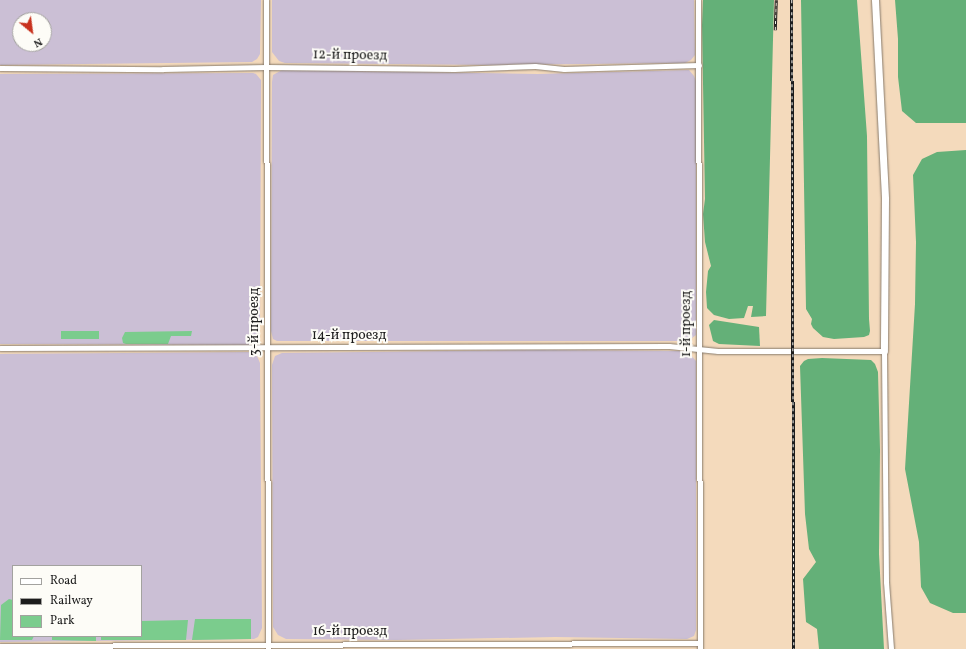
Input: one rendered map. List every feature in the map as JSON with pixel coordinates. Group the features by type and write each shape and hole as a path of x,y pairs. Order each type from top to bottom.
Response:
{"main road":[{"path":"875,0 885,199 884,351"}],"street":[{"name":"3-й проезд","path":"266,0 268,647"},
{"name":"1-й проезд","path":"698,0 700,649"},
{"name":"12-й проезд","path":"0,68 163,69 266,67 454,69 535,66 564,70 699,65"},
{"name":"14-й проезд","path":"0,348 669,346 718,351 884,351"},
{"path":"884,351 886,582 891,649"},
{"name":"16-й проезд","path":"0,646 268,647 700,643"}],"shaded area":[{"path":"0,0 261,0 260,54 257,59 252,62 0,65"},
{"path":"272,0 694,0 695,55 691,60 685,63 488,65 285,63 279,61 272,52"},
{"path":"282,70 538,74 689,70 696,81 696,335 688,341 277,341 273,339 271,331 272,82 273,75"},
{"path":"0,74 256,74 261,80 260,332 257,341 249,345 0,344"},
{"path":"540,350 682,351 689,353 696,361 696,630 694,636 687,639 555,637 396,640 286,639 278,635 273,627 272,365 275,356 282,353"},
{"path":"249,352 257,356 260,363 262,628 258,637 254,639 0,642 0,354"}],"green space":[{"path":"703,0 774,0 766,316 751,317 753,306 748,306 744,318 729,319 714,315 707,308 706,292 708,271 711,266 705,242 703,214 705,199 702,25"},
{"path":"801,0 857,0 867,136 870,331 869,335 864,337 834,339 823,337 813,328 811,324 812,319 806,309"},
{"path":"895,0 966,0 966,123 916,123 902,111 898,77 898,39"},
{"path":"966,150 966,613 953,613 930,603 921,587 919,542 905,469 915,304 916,242 913,175 922,159 937,152"},
{"path":"714,320 759,327 760,346 719,344 713,341 709,325"},
{"path":"61,331 99,331 99,339 61,339"},
{"path":"192,331 191,336 171,336 168,344 126,344 123,343 122,338 125,332"},
{"path":"822,358 871,360 875,364 878,372 880,450 879,554 884,649 819,649 817,629 806,622 803,579 816,562 809,549 805,514 800,366 808,359"},
{"path":"9,599 12,600 12,637 34,637 32,640 0,640 1,605"},
{"path":"195,619 251,619 251,639 192,640"},
{"path":"188,620 186,640 101,640 101,637 142,637 142,621"},
{"path":"52,637 96,637 96,641 52,640"}],"railway":[{"path":"775,30 776,0"},
{"path":"792,0 794,649"}]}
